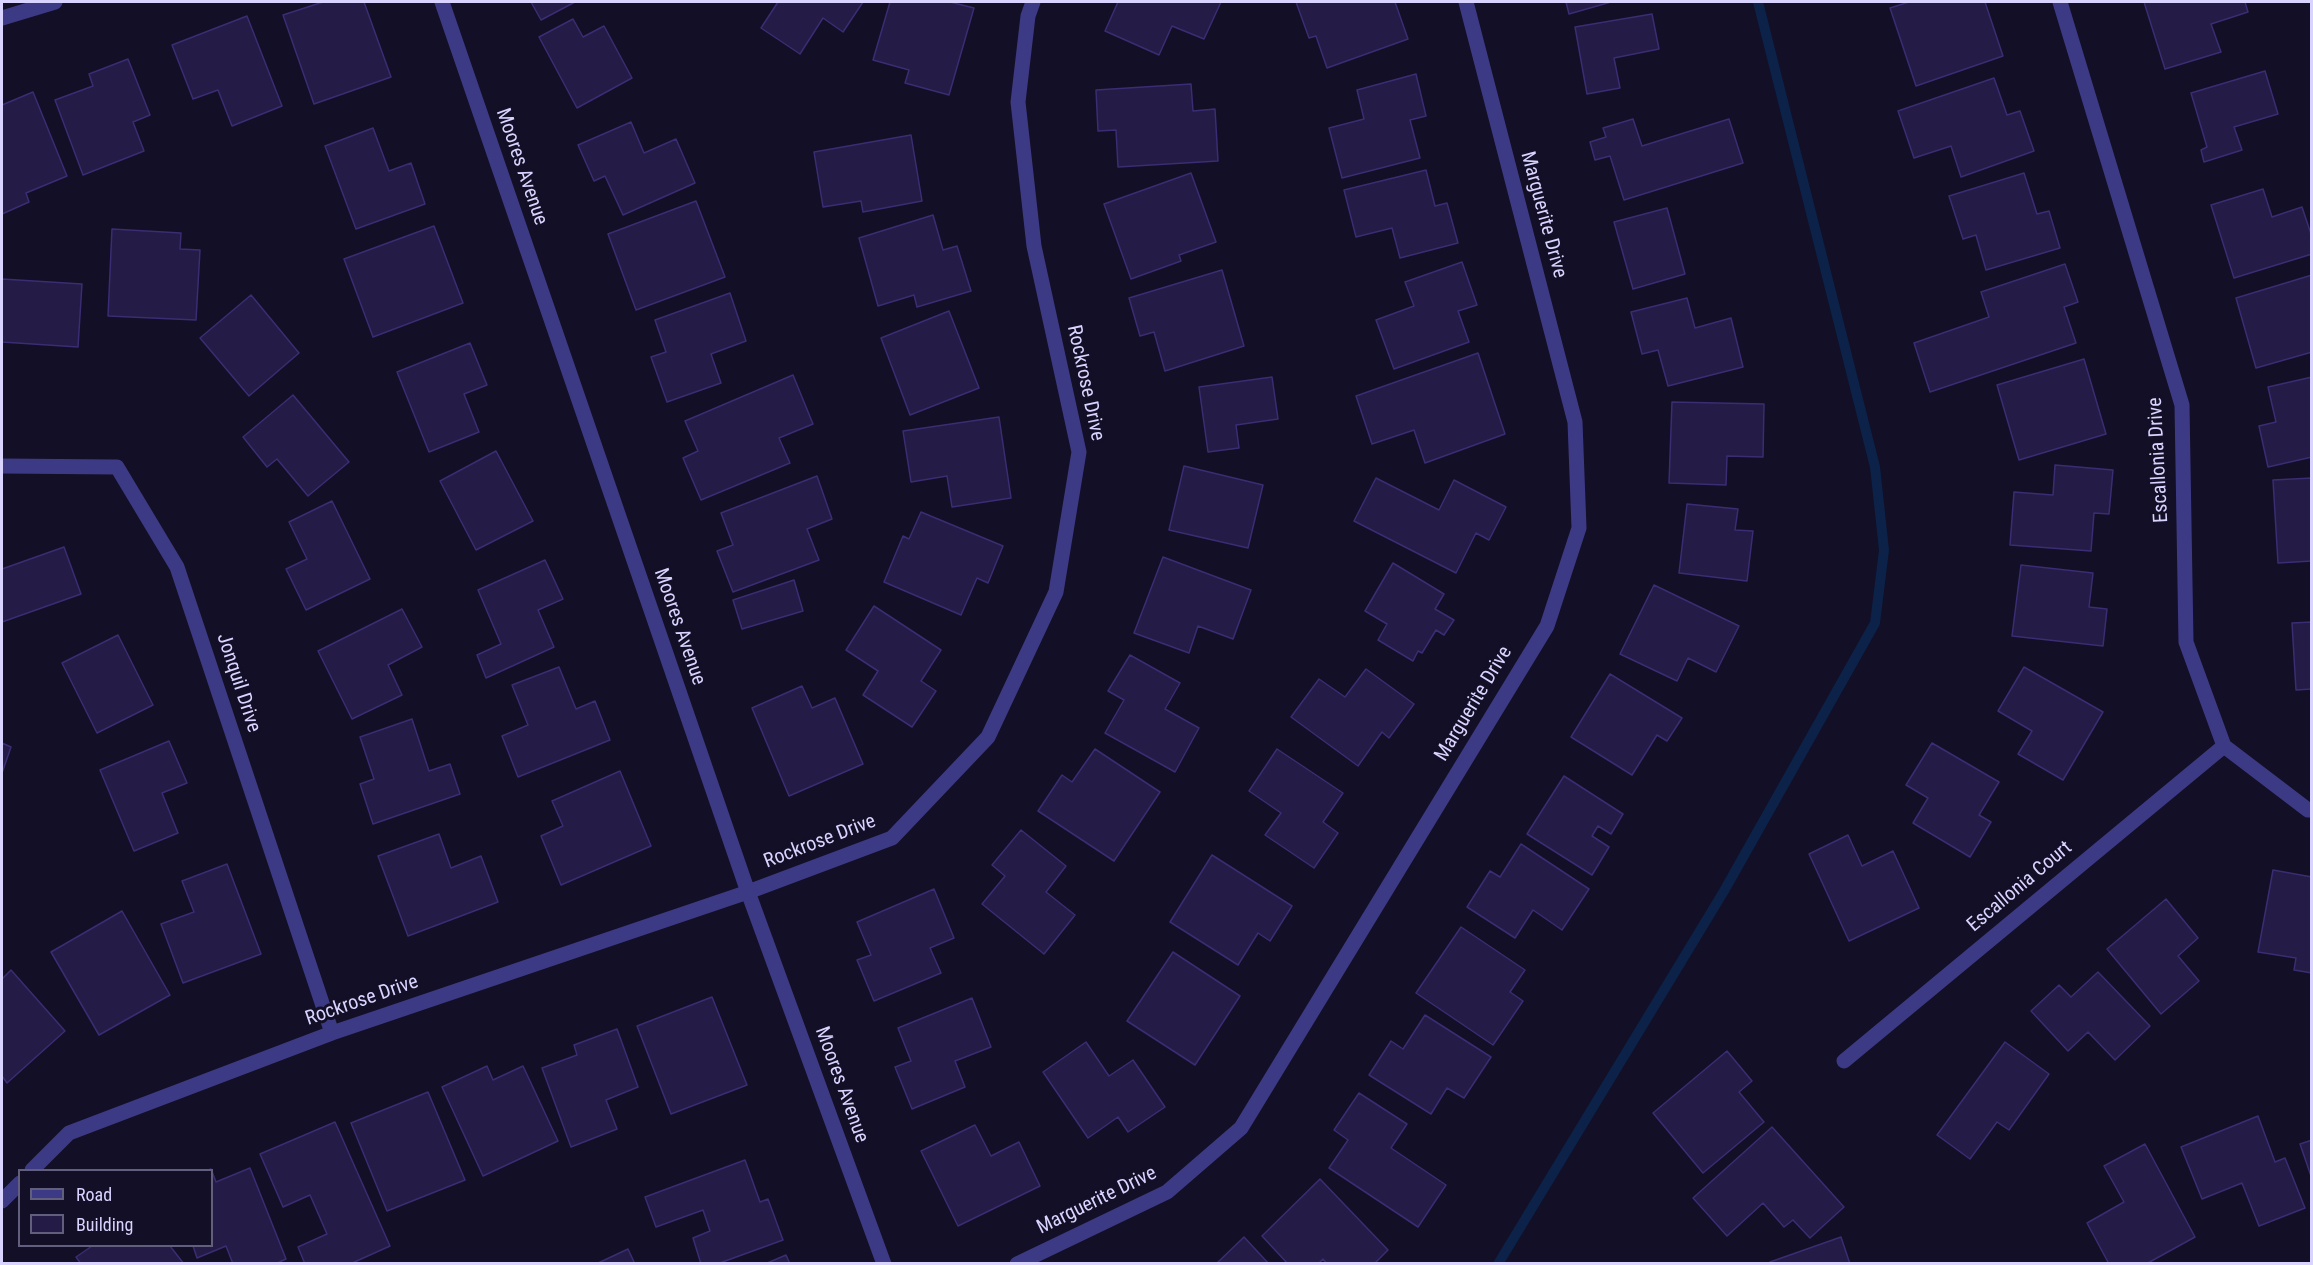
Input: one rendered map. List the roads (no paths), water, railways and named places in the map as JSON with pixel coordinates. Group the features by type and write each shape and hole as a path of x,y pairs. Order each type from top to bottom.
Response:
{"street":[{"path":"2,18 55,2"},
{"name":"Moores Avenue","path":"442,2 748,892 884,1263"},
{"name":"Rockrose Drive","path":"33,1169 69,1133 332,1033 748,892 892,838 988,737 1056,592 1079,452 1034,246 1017,102 1028,16 1033,2"},
{"name":"Marguerite Drive","path":"1017,1263 1167,1192 1241,1128 1546,626 1579,528 1575,422 1466,2"},
{"name":"Escallonia Drive","path":"2060,2 2182,405 2186,642 2224,746"},
{"name":"Jonquil Drive","path":"2,466 117,467 177,567 332,1033"},
{"path":"2224,746 2308,810 2312,810"},
{"name":"Escallonia Court","path":"1844,1061 2224,746"},
{"path":"2,1201 18,1185"}],"waterway":[{"path":"1498,1264 1724,891 1875,623 1884,550 1875,467 1758,2"}]}
